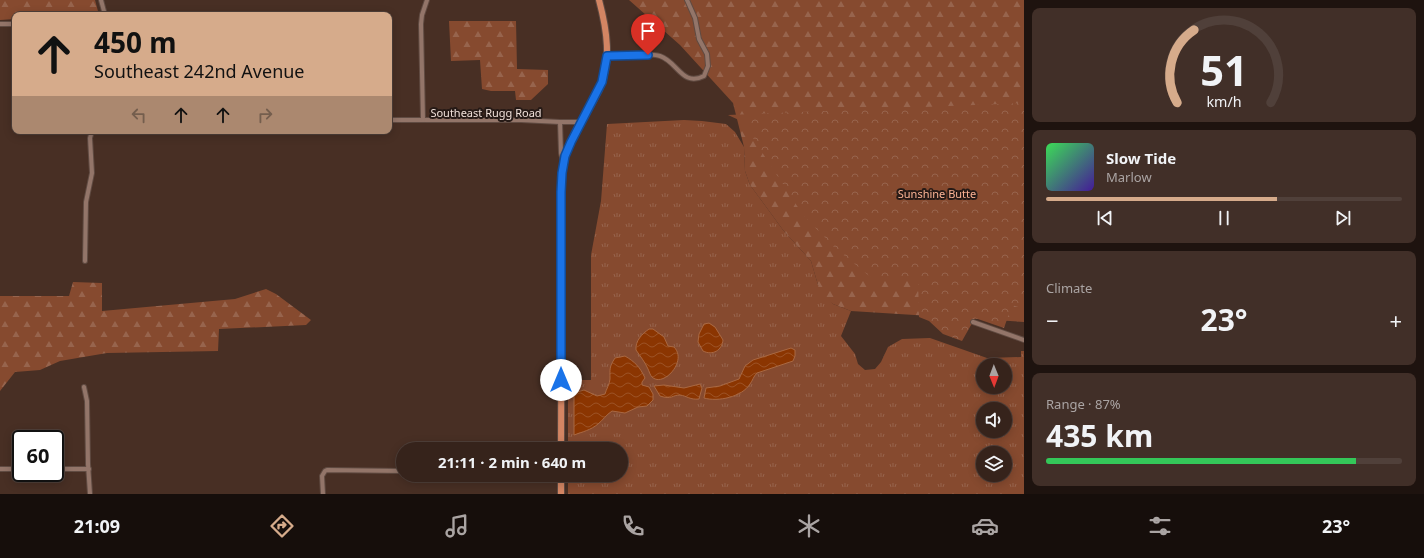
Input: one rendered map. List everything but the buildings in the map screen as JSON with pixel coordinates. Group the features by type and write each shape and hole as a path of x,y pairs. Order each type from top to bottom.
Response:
{"main road":[{"path":"561,442 561,192 565,156 603,81 607,56 606,29 599,0"},
{"path":"561,482 561,494"}],"street":[{"path":"101,0 104,12"},
{"path":"423,120 421,24 422,15 427,0"},
{"path":"607,56 660,56 688,79 698,79 704,76 708,66 707,54 698,39 695,18 687,0"},
{"path":"0,24 12,24"},
{"name":"Southeast Rugg Road","path":"392,120 533,120 582,122"},
{"path":"560,122 561,153 564,164"},
{"path":"86,261 86,202 92,173 90,138 91,134"},
{"path":"973,322 1024,340"},
{"path":"84,387 87,402 90,494"},
{"path":"0,469 12,469"},
{"path":"64,469 89,469"},
{"path":"323,494 322,476 325,471 396,471"}],"green space":[{"path":"0,0 95,0 98,12 12,12 12,19 0,20"},
{"path":"629,0 1024,0 1024,322 851,311 833,304 823,295 818,285 811,261 783,230 750,185 745,171 744,147 733,103 680,45"},
{"path":"449,21 516,21 517,69 548,70 548,84 531,100 516,100 515,91 491,91 482,89 480,60 451,61"},
{"name":"Sunshine Butte","path":"1024,103 1024,309 1012,305 1004,328 975,318 962,341 943,334 929,321 919,317 918,278 873,279 835,248 803,215 748,129 739,120 728,115"},
{"path":"684,120 726,124 735,132 744,147 745,171 750,185 783,230 811,261 818,285 833,304 851,311 841,336 855,354 858,364 865,370 875,369 881,362 888,347 902,339 930,338 987,358 1021,357 1021,351 1024,351 1024,494 568,494 568,482 628,482 628,442 568,442 568,380 591,380 591,255 601,201 607,124"},
{"path":"73,282 102,283 102,311 235,299 266,289 276,294 311,320 306,325 219,329 218,351 107,353 60,361 40,370 15,372 0,391 0,296 69,296"}],"water":[{"path":"709,323 715,327 723,340 719,349 710,353 703,351 698,342 699,334 704,324"},
{"path":"649,329 653,329 664,337 668,346 674,347 678,353 676,366 667,376 662,379 652,377 636,350 640,338"},
{"path":"791,348 795,350 793,361 757,373 750,384 736,395 723,399 704,398 706,388 720,386 739,379 745,366 753,360"},
{"path":"625,356 641,371 645,378 642,385 649,387 653,394 653,400 647,406 638,407 625,413 612,411 595,426 574,435 574,393 584,390 597,396 605,394 610,381 611,366 615,358"},
{"path":"700,384 702,388 699,399 680,395 669,397 660,396 654,386 664,385 684,388"}],"route":[{"path":"561,380 561,192 565,156 599,90 606,66 607,56 648,55"}]}
